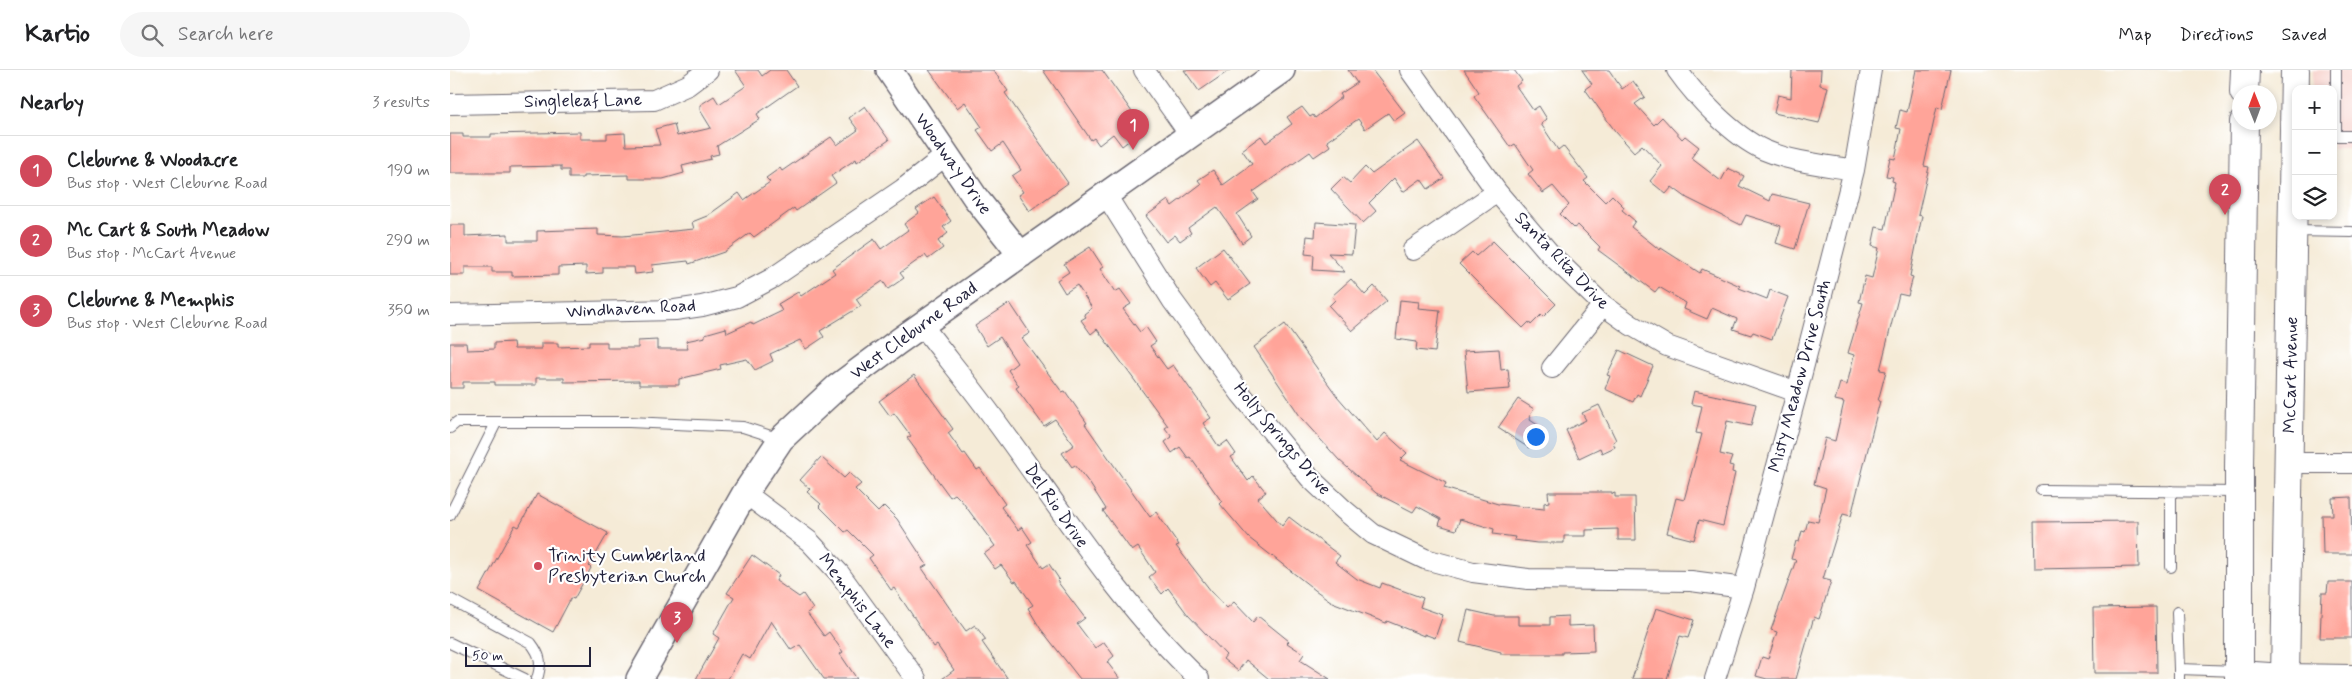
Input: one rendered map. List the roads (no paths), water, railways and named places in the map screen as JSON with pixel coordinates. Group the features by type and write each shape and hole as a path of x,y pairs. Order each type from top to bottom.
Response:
{"main road":[{"path":"2244,85 2245,70"},
{"name":"McCart Avenue","path":"2295,70 2295,130"},
{"path":"2239,675 2239,492 2244,130"},
{"name":"McCart Avenue","path":"2286,677 2294,175"}],"street":[{"name":"Singleleaf Lane","path":"450,104 654,100 688,85 708,70"},
{"name":"Woodway Drive","path":"889,70 975,197 1021,255"},
{"path":"1144,70 1190,135"},
{"name":"West Cleburne Road","path":"639,679 745,494 781,440 837,387 1282,70"},
{"name":"Santa Rita Drive","path":"1410,70 1497,192 1552,256 1603,306 1631,326 1667,346 1797,392"},
{"path":"1677,70 1694,94 1744,139 1764,150 1795,160 1854,170"},
{"name":"Misty Meadow Drive South","path":"1715,679 1744,588 1854,170 1871,70"},
{"name":"Windhaven Road","path":"450,314 675,310 702,306 737,297 771,279 903,189 946,155"},
{"path":"1414,250 1497,192"},
{"name":"Holly Springs Drive","path":"1106,195 1172,300 1241,394 1310,478 1373,534 1425,559 1473,572 1528,579 1691,581 1744,588"},
{"path":"1552,368 1603,306"},
{"name":"Del Rio Drive","path":"922,325 997,423 1094,560 1170,651 1199,679"},
{"path":"2290,463 2352,463"},
{"name":"Memphis Lane","path":"745,494 809,541 839,573 916,679"},
{"path":"2239,675 2286,677 2352,675"}],"lane":[{"path":"2335,130 2336,70"},
{"path":"2337,136 2352,136"},
{"path":"2293,230 2352,232"},
{"path":"450,428 457,422 629,422 743,428 781,440"},
{"path":"450,515 496,422"},
{"path":"2041,490 2239,492"},
{"path":"2171,491 2171,568"},
{"path":"450,599 531,643 539,653 541,665 537,679"},
{"path":"2177,612 2179,674 2239,675"},
{"path":"450,642 525,679"}],"place":[{"name":"Cleburne & Woodacre","path":"1133,150"},
{"name":"Mc Cart & South Meadow","path":"2225,215"},
{"name":"Trinity Cumberland Presbyterian Church","path":"538,566"},
{"name":"Cleburne & Memphis","path":"677,643"}]}
